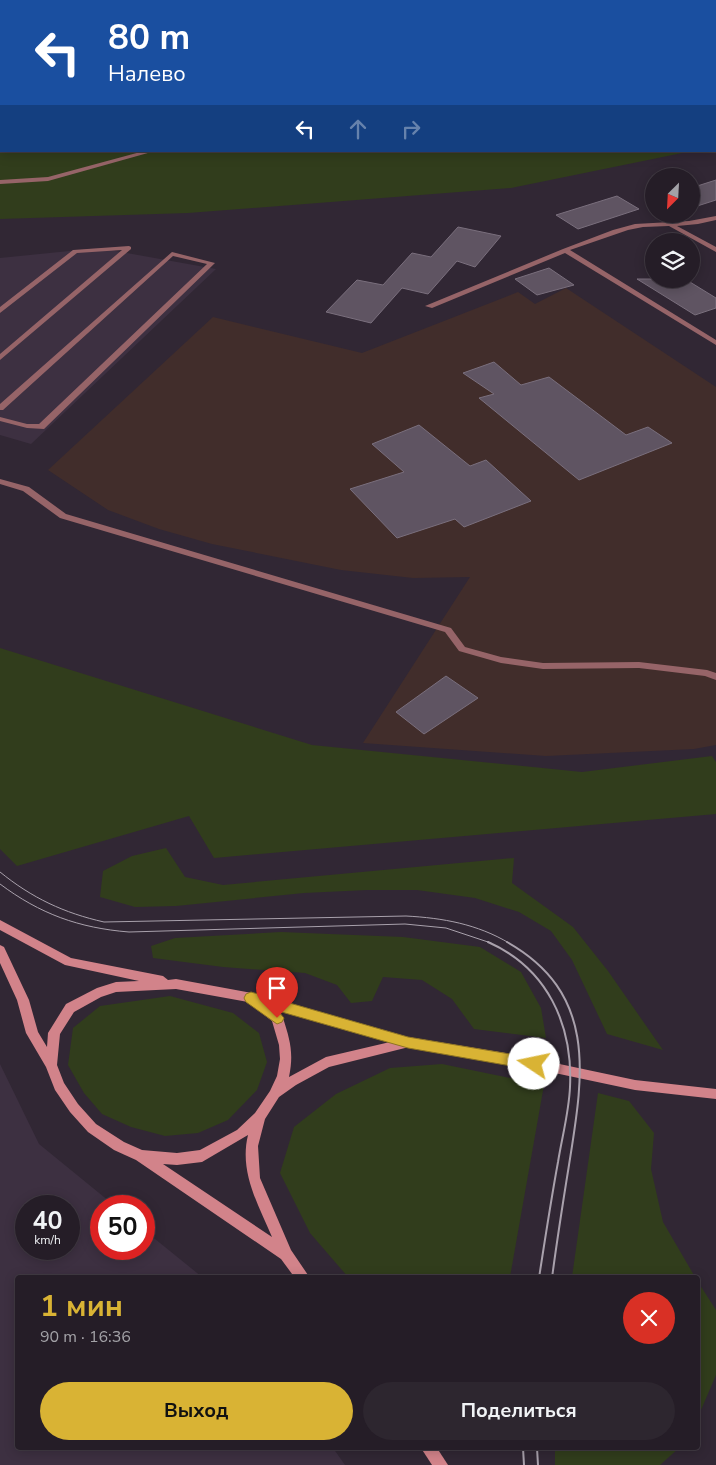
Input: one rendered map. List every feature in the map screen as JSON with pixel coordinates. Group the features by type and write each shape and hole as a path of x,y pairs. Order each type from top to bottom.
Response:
{"main road":[{"path":"0,925 69,962 251,998 408,1042 517,1060 635,1085 716,1094"},
{"path":"0,950 23,1000 32,1033 51,1066 59,1086 74,1108 92,1128 141,1156 286,1254"},
{"path":"51,1066 54,1033 70,1008 97,993 116,987 176,984"},
{"path":"141,1156 177,1159 202,1156 241,1134 258,1117 274,1094 283,1076 286,1059 285,1045 277,1018 251,998"},
{"path":"274,1094 292,1081 326,1062 408,1042"},
{"path":"258,1117 252,1146 254,1178 286,1254 301,1275"},
{"path":"429,1450 440,1465"}],"lane":[{"path":"0,182 48,180 148,152"},
{"path":"429,306 565,250 642,225 672,226 702,223 716,218"},
{"path":"672,226 716,250"},
{"path":"0,311 75,251 129,248 0,358"},
{"path":"565,250 716,342"},
{"path":"0,408 172,254 212,263 41,427 27,426 0,419"},
{"path":"0,481 26,489 63,516 448,630 462,650 501,660 543,666 639,665 707,673 716,677"}],"shaded area":[{"path":"99,248 216,269 31,444 0,435 0,258"},
{"path":"566,288 716,387 716,745 694,749 546,756 363,743 470,577 413,578 341,570 212,544 159,529 108,510 48,470 213,317 362,353 518,292 535,304"},
{"path":"0,1064 39,1144 102,1195 90,1195 90,1260 155,1260 155,1239 200,1275 15,1275 15,1450 334,1450 345,1465 0,1465"}],"green space":[{"path":"0,152 687,152 511,188 188,213 0,219"},
{"path":"0,648 312,745 582,772 712,756 716,762 716,814 214,858 189,816 17,866 0,849"},
{"path":"166,848 185,877 223,885 514,858 512,883 573,927 608,971 663,1050 607,1034 572,960 551,931 519,912 475,898 417,890 367,890 304,893 176,906 135,907 100,897 103,871 132,856"},
{"path":"281,932 403,937 480,947 521,972 541,1008 546,1038 474,1029 452,999 422,980 383,977 372,1001 351,1003 337,985 305,973 223,967 153,958 151,946 175,938"},
{"path":"170,996 233,1013 259,1033 267,1062 257,1090 228,1120 198,1133 165,1136 131,1127 102,1114 84,1093 68,1065 73,1028 100,1006"},
{"path":"442,1064 544,1085 510,1275 346,1275 310,1233 280,1173 294,1127 336,1094 390,1068"},
{"path":"598,1093 629,1101 654,1133 651,1169 663,1222 694,1275 572,1275"},
{"path":"700,1285 716,1310 716,1375 700,1412"},
{"path":"555,1450 677,1450 660,1465 555,1465"}],"building":[{"path":"716,180 716,200 700,205 700,185"},
{"path":"617,196 639,209 578,229 556,215"},
{"path":"458,227 501,236 475,267 457,261 428,294 402,288 371,323 326,312 357,280 383,285 412,253 431,257"},
{"path":"549,268 574,285 537,295 515,279"},
{"path":"637,279 645,279 645,284"},
{"path":"652,288 700,288 716,298 716,308 695,315"},
{"path":"494,362 521,385 549,377 626,435 648,427 672,443 579,480 479,398 494,394 463,373"},
{"path":"419,425 470,466 486,460 531,501 464,527 455,519 397,538 350,489 404,472 372,444"},
{"path":"446,676 478,698 424,734 396,712"}],"tram line":[{"path":"0,872 36,897 75,914 104,922 406,916 433,918 459,923 485,931 509,943"},
{"path":"0,884 30,904 61,918 111,930 129,932 405,924 446,928 488,942"},
{"path":"488,942 509,953 541,983 561,1020 567,1041 570,1064 568,1106 539,1275"},
{"path":"507,942 537,963 557,986 571,1012 578,1040 580,1069 578,1100 552,1275"},
{"path":"523,1450 524,1465"},
{"path":"537,1450 538,1465"}],"route":[{"path":"277,1018 251,998 408,1042 534,1064"}]}
